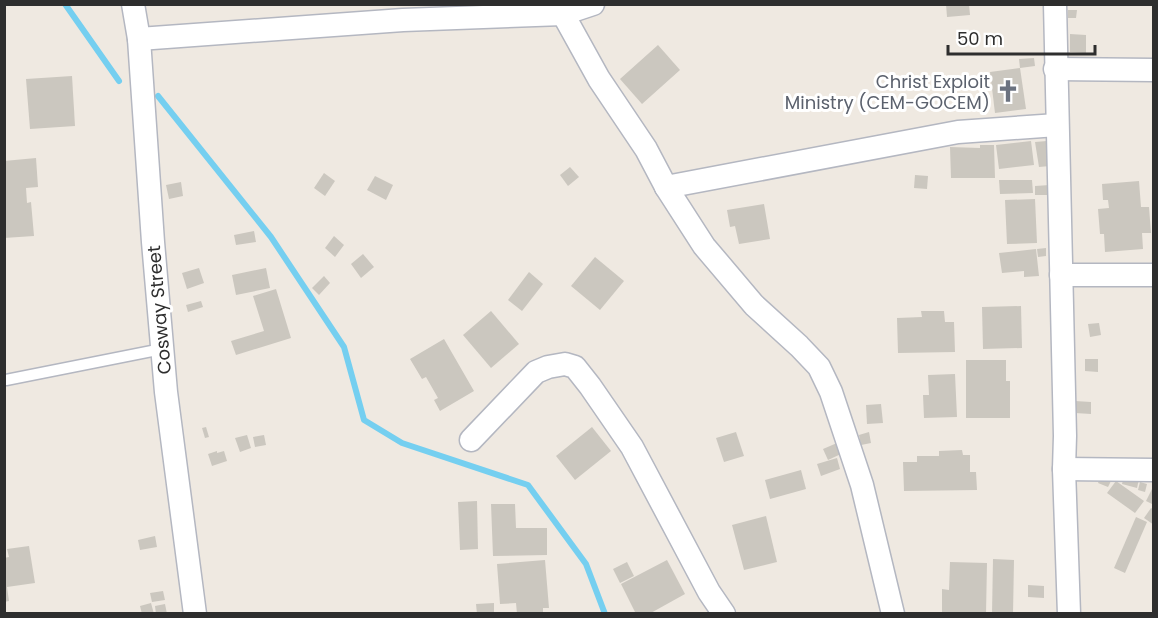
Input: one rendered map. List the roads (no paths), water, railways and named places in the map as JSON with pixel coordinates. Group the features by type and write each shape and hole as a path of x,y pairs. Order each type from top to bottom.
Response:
{"street":[{"name":"Cosway Street","path":"133,4 139,39 166,392 195,614"},
{"path":"139,39 402,12 562,14 593,4"},
{"path":"1055,4 1069,614"},
{"path":"562,14 599,78 646,149 666,187 704,246 754,305 800,346 819,367 831,392 862,485 893,614"},
{"path":"1056,69 1154,70"},
{"path":"666,187 958,132 1057,125"},
{"path":"1061,275 1154,275"},
{"path":"471,440 536,372 565,364 575,367 632,447 709,592 724,614"},
{"path":"1064,469 1154,470"}],"lane":[{"path":"6,380 162,349"}],"waterway":[{"path":"65,4 119,81"},
{"path":"158,96 271,237 344,347 364,420 402,443 528,485 586,564 605,614"}],"place":[{"name":"Christ Exploit Ministry (CEM-GOCEM)","path":"1008,91"}]}
